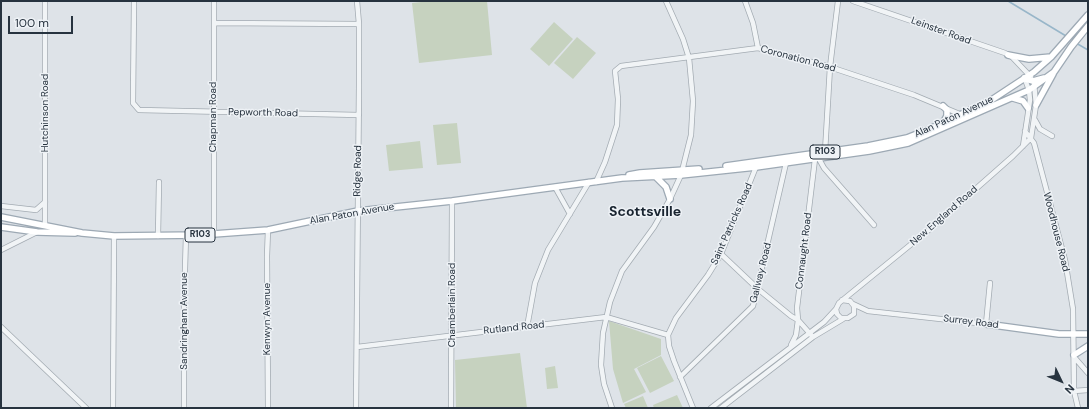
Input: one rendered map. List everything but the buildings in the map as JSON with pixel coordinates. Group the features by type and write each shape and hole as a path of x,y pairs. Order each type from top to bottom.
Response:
{"main road":[{"name":"Alan Paton Avenue","path":"1,227 37,232 82,233 114,236 214,234 268,230 358,211 452,201 622,178 656,176 824,152 907,138 1014,98 1029,90 1031,80 1088,15"},
{"name":"Alan Paton Avenue","path":"622,178 640,173 756,167 817,159 908,144 1031,80 1048,76 1054,72 1078,37 1088,26"},
{"path":"1008,55 1028,59 1051,58"},
{"path":"1036,105 1054,72"},
{"path":"1014,98 1023,101 1028,108"},
{"path":"943,106 947,110 948,116 943,124"},
{"path":"656,176 666,187 670,199"},
{"name":"Alan Paton Avenue","path":"1,217 82,233"},
{"name":"Surrey Road","path":"986,324 1059,334 1088,334"},
{"path":"1074,356 1088,346"}],"street":[{"name":"Hutchinson Road","path":"45,1 45,225"},
{"name":"Pepworth Road","path":"134,1 133,103 137,109 359,115"},
{"name":"Chapman Road","path":"214,1 214,234"},
{"name":"Ridge Road","path":"356,408 359,115 358,1"},
{"path":"612,408 604,384 601,365 603,333 606,317 619,277 659,219 670,199 682,172 692,127 693,101 689,58 683,39 666,1"},
{"path":"745,1 753,23 758,48"},
{"path":"824,152 830,67 838,1"},
{"name":"Leinster Road","path":"853,1 1008,55 1031,80"},
{"path":"214,23 359,24"},
{"name":"Coronation Road","path":"593,182 605,162 617,125 618,99 615,71 621,66 758,48 830,67 943,106 964,116"},
{"path":"1024,146 1031,80"},
{"name":"New England Road","path":"842,300 936,224 1024,146 1030,138 1035,118 1036,105 1031,80"},
{"path":"1035,118 1040,129 1052,136"},
{"name":"Woodhouse Road","path":"1025,131 1034,143 1065,260 1073,310 1074,391 1078,408"},
{"path":"817,159 874,225"},
{"name":"Connaught Road","path":"790,347 796,335 798,320 797,308 817,159"},
{"name":"Gallway Road","path":"680,377 749,312 754,304 786,163"},
{"name":"Saint Patricks Road","path":"668,335 676,318 708,275 721,254 756,167"},
{"path":"158,236 159,182"},
{"path":"527,327 531,299 541,265 548,250 570,214 593,182"},
{"path":"555,187 570,214"},
{"name":"Chamberlain Road","path":"451,408 452,201"},
{"path":"1,206 36,210 45,202"},
{"name":"Kenwyn Avenue","path":"268,230 268,408"},
{"path":"1,250 37,232"},
{"name":"Sandringham Avenue","path":"184,408 184,303 186,235"},
{"path":"113,408 114,236"},
{"path":"721,254 758,289 798,320 813,337"},
{"path":"986,324 990,283"},
{"name":"New England Road","path":"852,303 855,294 863,284"},
{"path":"711,408 824,322 842,300 852,303 855,309 854,314 848,318 843,318 813,337 721,408"},
{"name":"Surrey Road","path":"852,303 868,311"},
{"path":"836,309 837,314 843,318"},
{"name":"Surrey Road","path":"854,314 868,311 986,324"},
{"name":"Rutland Road","path":"357,347 452,334 527,327 606,317 668,335"},
{"path":"1,327 86,408"},
{"path":"668,335 669,346 693,408"},
{"path":"1074,356 1088,373"},
{"path":"1074,391 1088,390"}],"green space":[{"path":"430,1 487,1 492,55 419,63 412,3"},
{"path":"554,22 573,39 549,66 530,49"},
{"path":"577,37 596,53 573,79 554,63"},
{"path":"457,123 461,163 437,165 433,125"},
{"path":"420,141 423,168 389,171 386,145"},
{"path":"609,321 661,339 661,355 634,369 646,392 623,403 613,369"},
{"path":"520,353 527,408 456,408 455,360"},
{"path":"661,356 674,381 650,393 637,368"},
{"path":"555,366 558,388 547,389 545,368"},
{"path":"677,395 683,408 654,408 653,405"},
{"path":"643,396 648,408 626,408 624,404"}],"waterway":[{"path":"1008,1 1066,36"},
{"path":"1076,43 1088,50"}],"district":[{"name":"Scottsville","path":"645,212"}]}
